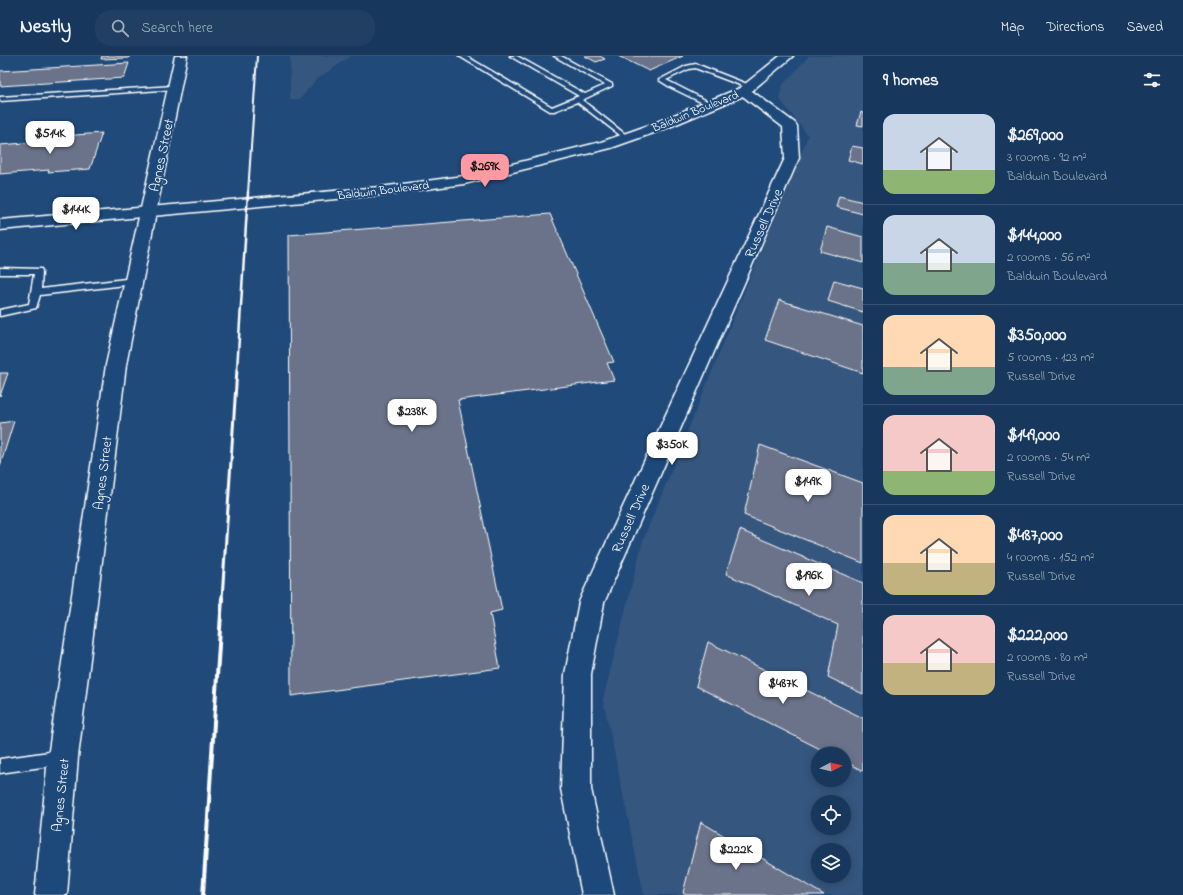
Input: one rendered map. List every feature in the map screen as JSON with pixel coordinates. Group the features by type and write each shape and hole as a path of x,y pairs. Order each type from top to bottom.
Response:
{"main road":[{"name":"Agnes Street","path":"51,895 64,757 116,365 181,56"},
{"name":"Baldwin Boulevard","path":"0,225 380,192 464,180 606,145 657,127 747,89 787,56"},
{"name":"Russell Drive","path":"598,895 576,789 578,674 592,602 792,158 790,126 747,89"}],"lane":[{"path":"462,56 552,110 610,85 557,56"},
{"path":"513,56 580,97 627,138"},
{"path":"712,105 662,80 688,67 696,66 747,89"},
{"path":"0,98 174,88"},
{"path":"0,271 38,271 33,306 0,313"},
{"path":"36,293 134,281"},
{"path":"0,766 64,757"}],"shaded area":[{"path":"290,56 351,56 316,80 300,99 290,99"},
{"path":"809,56 863,56 863,895 644,895 603,699 643,540 808,136 779,98 782,86"}],"building":[{"path":"102,56 129,56 129,58 101,59"},
{"path":"585,56 600,56 605,59 596,62"},
{"path":"618,56 683,56 649,71"},
{"path":"129,63 124,78 0,86 0,71"},
{"path":"861,112 863,113 863,126 857,125"},
{"path":"102,133 90,169 48,172 49,170 0,174 0,145 61,140 63,136"},
{"path":"852,146 863,148 863,164 848,160"},
{"path":"839,196 863,202 863,214 836,207"},
{"path":"550,214 614,362 607,363 614,380 458,400 502,610 490,613 500,668 291,696 289,235"},
{"path":"827,227 863,237 863,263 820,251"},
{"path":"834,280 863,288 863,312 828,301"},
{"path":"779,300 863,326 863,373 765,340"},
{"path":"0,373 8,373 0,396"},
{"path":"14,421 0,466 0,423"},
{"path":"760,445 863,483 863,563 744,515"},
{"path":"740,530 863,583 863,694 828,677 838,625 726,574"},
{"path":"708,642 863,718 863,771 851,765 851,747 816,747 696,686"},
{"path":"701,822 824,895 686,895 683,893"}],"railway":[{"path":"248,193 257,56"},
{"path":"237,370 248,192"},
{"path":"222,599 237,369"},
{"path":"203,895 222,598"}]}
